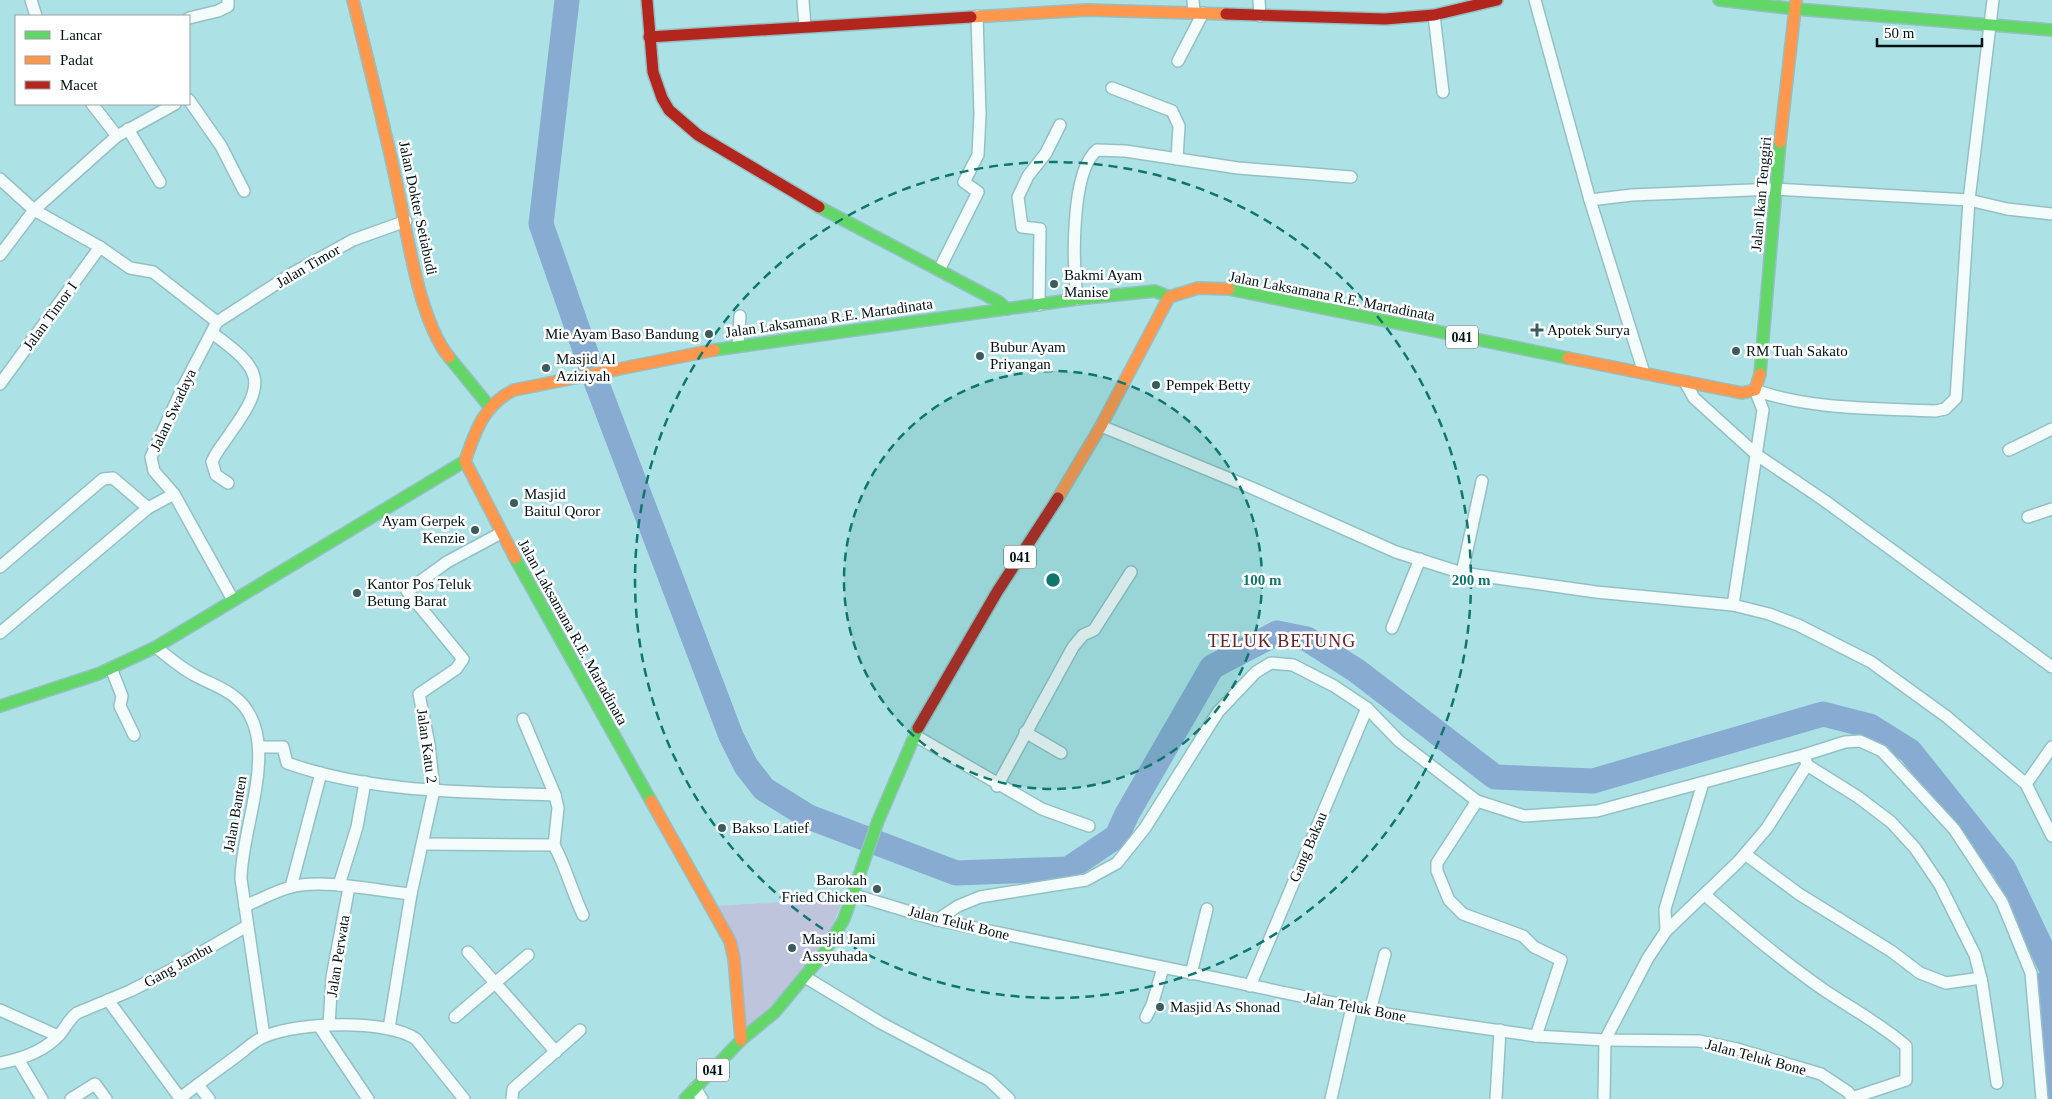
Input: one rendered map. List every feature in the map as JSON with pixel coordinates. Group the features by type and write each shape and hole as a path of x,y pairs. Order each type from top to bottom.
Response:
{"street":[{"path":"32,0 36,15"},
{"path":"190,18 218,11 228,6 228,0"},
{"name":"Jalan Dokter Setiabudi","path":"353,0 378,98 421,295 433,332 440,346 489,406"},
{"path":"647,0 649,37 656,88 669,110 683,124 777,185 999,302 1007,309"},
{"path":"803,0 805,28"},
{"path":"1178,61 1198,12 1193,0"},
{"path":"1259,0 1260,16"},
{"path":"649,37 1087,10 1385,19 1434,14 1497,0"},
{"path":"1536,0 1590,200 1644,373"},
{"path":"1719,0 1796,5 2052,30"},
{"path":"1754,390 1778,398 1850,407 1935,411 1945,409 1952,404 1957,388 1969,200 1994,0"},
{"name":"Jalan Ikan Tenggiri","path":"1754,390 1762,370 1775,189 1796,5"},
{"path":"1434,14 1443,92"},
{"path":"939,270 978,192 964,182 978,155 980,114 977,16"},
{"path":"1112,88 1172,111 1179,126 1177,159"},
{"path":"190,102 206,128 221,146 244,191"},
{"path":"93,105 117,136"},
{"path":"0,255 34,210 117,136 174,105"},
{"path":"1039,304 1040,229 1022,227 1018,197 1028,176 1046,153 1060,125"},
{"path":"128,129 160,182"},
{"path":"1077,300 1074,274 1074,228 1088,159 1097,150 1106,149 1238,168 1351,177"},
{"path":"0,181 34,210 100,248 130,268 153,272 215,328 254,371 256,379 253,396 212,462 216,475 228,483"},
{"path":"1590,200 1632,195 1775,189 1969,200 2007,209 2052,214"},
{"name":"Jalan Timor","path":"215,328 293,273 354,240 406,221"},
{"name":"Jalan Timor I","path":"0,384 100,248"},
{"name":"Jalan Laksamana R.E. Martadinata","path":"741,1040 734,958 730,941 501,533 465,461 489,406 506,393 572,378 738,346 1039,304 1155,291 1169,297 1196,288 1228,289 1742,394 1754,390"},
{"name":"041","path":"685,1099 741,1040 775,1012 824,953 844,919 878,821 914,736 997,592 1047,517 1101,426 1169,297"},
{"path":"738,346 740,316"},
{"name":"Jalan Swadaya","path":"215,328 194,365 151,458 154,471 174,494 233,600"},
{"path":"1685,382 1694,398 1757,455 1825,501 2052,667"},
{"path":"1733,605 1763,410 1754,390"},
{"path":"1101,426 1252,488 1396,552 1462,573 1596,592 1733,605 1769,614 1798,626 1871,662 1947,717 2026,784 2052,836"},
{"path":"2009,450 2052,429"},
{"path":"0,706 111,668 156,647 465,461"},
{"path":"0,567 103,478 113,478 148,508"},
{"path":"1462,573 1482,481"},
{"path":"0,633 148,508 174,494"},
{"path":"2028,517 2052,509"},
{"name":"Jalan Katu 2","path":"389,1028 411,894 434,790 428,734 419,694 456,669 463,659 407,591 446,562 501,533"},
{"path":"1392,628 1420,559"},
{"path":"997,786 1025,732 1078,640 1094,630 1132,572"},
{"name":"Jalan Banten","path":"156,647 173,662 234,696 251,715 258,732 259,748 256,785 241,867 247,926 264,1036"},
{"path":"937,920 958,906 980,897 1086,880 1117,862 1145,828 1218,712 1256,672 1271,663 1293,666 1334,686 1367,708 1399,741 1477,801 1524,816 1584,813 1703,783 1806,760 1845,742 1860,742 1882,751 1954,829 2002,902 2031,974 2042,1099"},
{"path":"111,668 122,696 120,706 134,735"},
{"name":"Gang Bakau","path":"1250,986 1367,708"},
{"path":"523,719 555,795 558,808 554,845 583,914"},
{"path":"1025,732 1061,754"},
{"path":"914,736 997,786 1056,816 1060,814 1089,826"},
{"path":"259,748 283,747 287,763 365,782 434,790 555,795"},
{"path":"2026,784 2052,747"},
{"path":"1604,1099 1606,1040 1648,958 1666,931 1745,854 1767,828 1806,760"},
{"path":"1806,760 1891,822 1915,848 1940,885 1975,955 1997,1083"},
{"path":"291,887 322,773"},
{"path":"344,886 365,782"},
{"path":"1666,931 1665,909 1703,783"},
{"path":"1477,801 1447,846 1437,864 1437,871 1449,900 1458,911 1524,936 1534,947 1560,960 1536,1036"},
{"path":"423,844 554,845"},
{"path":"1745,854 1799,894 1891,951 1920,973 1946,983 1980,978"},
{"path":"245,906 291,887 309,883 411,894"},
{"name":"Jalan Perwata","path":"324,1026 344,886"},
{"name":"Jalan Teluk Bone","path":"855,890 937,920 1370,1011 1536,1036 1606,1040 1699,1041 1737,1048 1821,1074 1848,1092 1852,1098"},
{"path":"1704,895 1766,948 1825,991 1887,1029 1906,1046 1906,1080 1852,1098"},
{"path":"1191,974 1207,908"},
{"name":"Gang Jambu","path":"0,1063 29,1056 58,1036 70,1018 169,971 247,926"},
{"path":"468,952 556,1052"},
{"path":"1370,1011 1385,954"},
{"path":"455,1017 528,955"},
{"path":"1146,1017 1152,1005 1163,968"},
{"path":"804,977 881,1023 989,1080 1010,1099"},
{"path":"108,1000 180,1098 264,1036 285,1030 324,1026 389,1028 408,1034 416,1039 464,1099"},
{"path":"1331,1099 1352,1007"},
{"path":"0,1010 58,1036"},
{"path":"324,1026 368,1099"},
{"path":"512,1099 512,1089 580,1030"},
{"path":"1496,1099 1500,1030"},
{"path":"18,1059 42,1099"},
{"path":"71,1099 95,1084 106,1099"},
{"path":"198,1085 209,1099"},
{"path":"695,1088 702,1099"}],"shaded area":[{"path":"844,898 822,949 742,1037 716,906"}],"water":[{"path":"2052,970 2052,1099 2044,1099 2035,974"}],"waterway":[{"path":"567,0 541,224 594,376 731,736 746,766 764,789 809,817 956,873 1068,869 1117,836 1127,814 1212,667 1277,633 1307,639 1357,671 1495,777 1593,781 1823,714 1870,726 1910,751 2004,869 2052,970"}],"traffic: fast":[{"path":"1719,0 1796,9 2052,30"},
{"path":"1760,374 1780,142"},
{"path":"819,207 999,302 1007,309"},
{"path":"1229,289 1568,358"},
{"path":"714,350 1077,299 1155,291 1169,297"},
{"path":"449,357 489,406"},
{"path":"0,706 98,674 156,647 465,461"},
{"path":"515,558 651,801"},
{"path":"685,1099 741,1040 775,1012 824,953 844,919 878,821 918,728"}],"traffic: slow":[{"path":"353,0 386,135 415,273 429,320 438,341 449,357"},
{"path":"1780,142 1796,0"},
{"path":"971,17 1087,10 1226,14"},
{"path":"1058,498 1101,426 1169,297 1198,288 1229,289"},
{"path":"515,558 465,461 477,429 495,403 514,390 714,350"},
{"path":"1568,358 1742,393 1755,390 1760,374"},
{"path":"651,801 730,941 734,958 741,1040"}],"traffic: jam":[{"path":"647,0 653,72 662,98 669,110 698,135 819,207"},
{"path":"1226,14 1385,19 1434,15 1497,0"},
{"path":"649,37 971,17"},
{"path":"918,728 997,592 1058,498"}],"place":[{"name":"Bakmi Ayam Manise","path":"1054,284"},
{"name":"Apotek Surya","path":"1537,330"},
{"name":"Mie Ayam Baso Bandung","path":"709,334"},
{"name":"RM Tuah Sakato","path":"1736,351"},
{"name":"Bubur Ayam Priyangan","path":"980,356"},
{"name":"Masjid Al Aziziyah","path":"546,368"},
{"name":"Pempek Betty","path":"1156,385"},
{"name":"Masjid Baitul Qoror","path":"514,503"},
{"name":"Ayam Gerpek Kenzie","path":"475,530"},
{"name":"Kantor Pos Teluk Betung Barat","path":"357,593"},
{"name":"Bakso Latief","path":"722,828"},
{"name":"Barokah Fried Chicken","path":"877,889"},
{"name":"Masjid Jami Assyuhada","path":"792,948"},
{"name":"Masjid As Shonad","path":"1160,1007"}],"district":[{"name":"TELUK BETUNG","path":"1282,641"}]}
